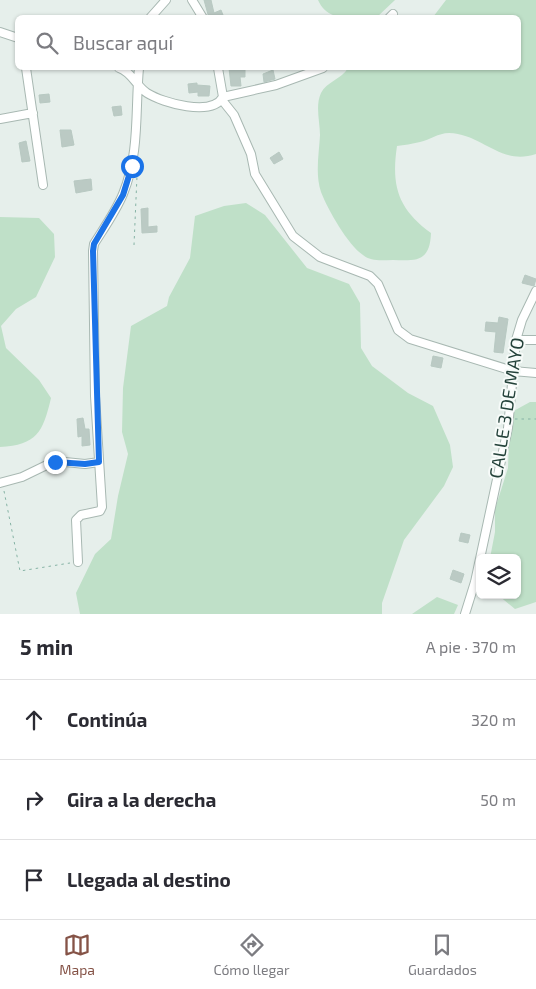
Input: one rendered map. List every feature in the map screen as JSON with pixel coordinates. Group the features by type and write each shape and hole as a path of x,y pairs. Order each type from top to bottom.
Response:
{"street":[{"path":"153,15 166,0"},
{"path":"192,0 201,15"},
{"path":"0,32 15,37"},
{"path":"26,70 43,185"},
{"path":"122,70 129,73 138,85 154,97 178,105 211,106 223,98 276,85 317,70"},
{"path":"78,562 76,520 81,515 100,511 102,507 93,251 94,244 123,195 132,166 136,150 139,70"},
{"path":"218,70 223,98 230,108 251,154 255,174 288,229 299,242 320,257 370,276 378,284 398,330 410,339 513,371 536,373"},
{"path":"0,119 33,113"},
{"name":"CALLE 3 DE MAYO","path":"465,614 474,582 509,419 516,340 522,320 536,291"},
{"path":"516,340 536,340"},
{"path":"1,482 22,477 55,462 85,464 99,462"}],"path":[{"path":"132,166 137,176 134,245"},
{"path":"509,419 536,419"},
{"path":"1,482 20,571 78,562"}],"green space":[{"path":"318,0 395,0 379,15 333,15"},
{"path":"446,0 536,0 536,154 523,157 512,156 472,138 449,133 420,142 397,146 395,173 399,196 411,215 431,233 430,243 425,255 415,260 373,260 366,257 351,243 333,217 321,192 318,171 320,135 318,109 319,98 323,89 346,70 521,70 521,15 435,15"},
{"path":"246,203 265,215 307,268 349,284 360,303 361,348 372,366 408,393 433,406 450,445 453,467 444,486 404,540 382,603 382,614 80,614 76,593 95,554 111,539 118,496 128,454 122,432 123,388 131,326 167,306 169,297 190,258 195,216 224,206"},
{"path":"0,217 39,218 54,234 55,257 36,297 16,309 1,326 6,348 39,380 51,398 48,410 41,428 30,440 12,446 0,447"},
{"path":"530,402 536,402 536,602 515,609 503,599 521,599 521,554 491,554 495,532 495,509 508,468 510,413"},
{"path":"437,597 458,605 454,614 412,614"}],"building":[{"path":"204,0 211,0 214,13 221,10 223,15 208,15"},
{"path":"229,70 245,70 245,77 240,77 241,86 231,86"},
{"path":"273,70 275,79 264,82 263,74"},
{"path":"197,83 197,85 210,86 209,96 198,96 198,92 189,93 188,84"},
{"path":"49,94 50,102 40,103 39,95"},
{"path":"121,106 122,115 114,116 112,107"},
{"path":"60,130 71,130 74,145 62,147"},
{"path":"26,141 30,161 22,162 19,143"},
{"path":"279,152 283,159 274,164 270,158"},
{"path":"91,179 92,190 76,193 74,181"},
{"path":"148,208 148,227 157,226 157,232 142,233 141,209"},
{"path":"525,275 536,279 534,286 522,283"},
{"path":"499,317 508,319 503,353 494,352 496,332 485,331 486,322 498,323"},
{"path":"433,356 443,358 441,368 431,366"},
{"path":"83,418 85,429 89,429 90,445 82,446 82,436 78,437 77,419"},
{"path":"461,533 470,535 468,543 459,541"},
{"path":"453,570 464,574 461,583 450,579"}],"route":[{"path":"55,462 85,464 99,462 95,396 93,251 94,244 123,195 132,166"}]}
